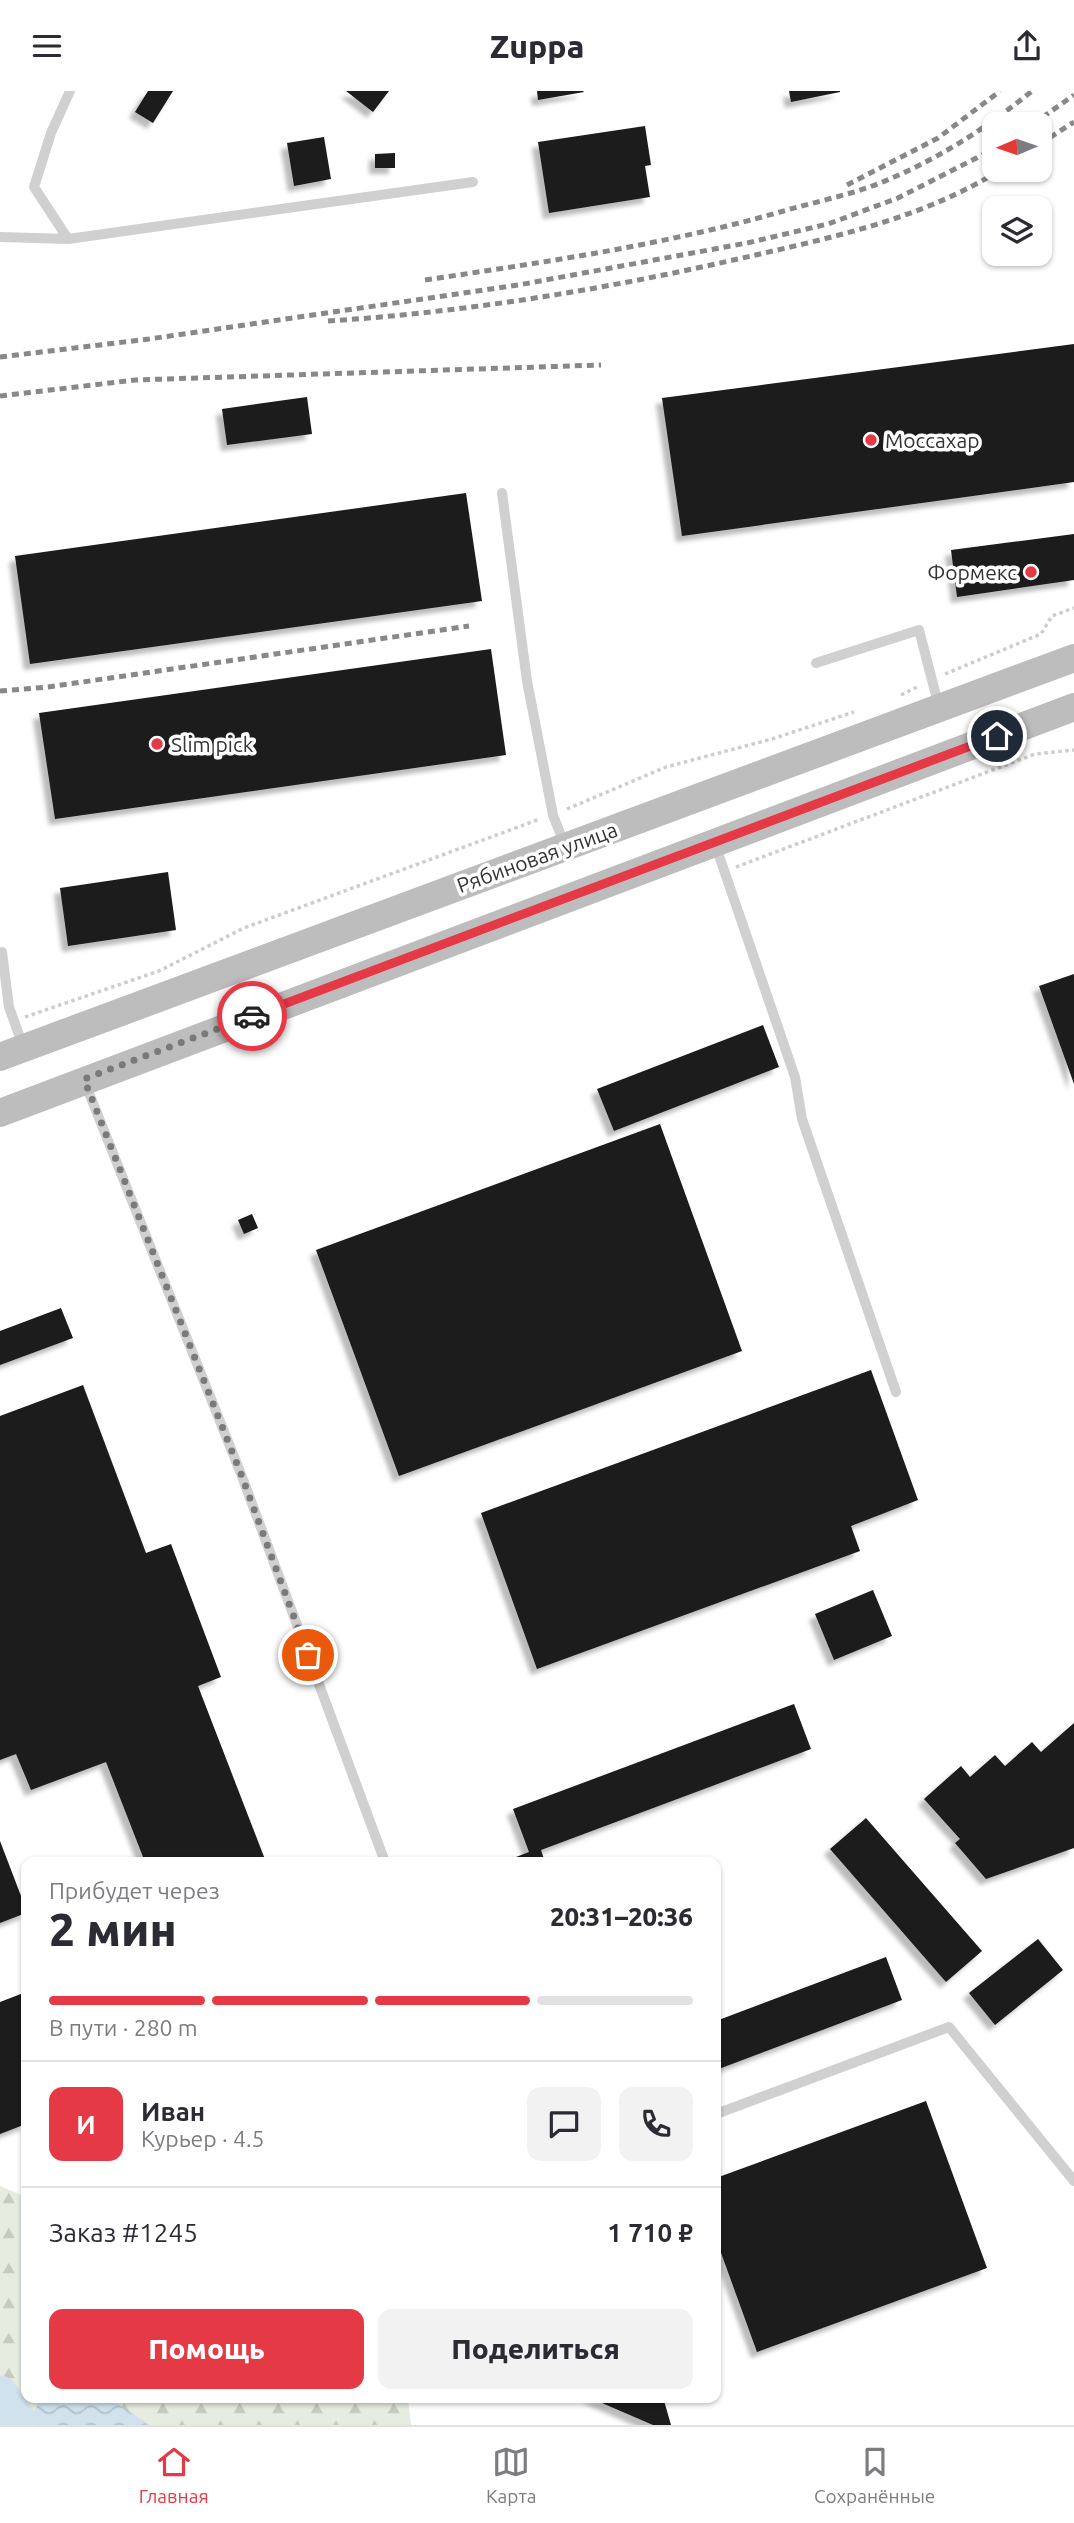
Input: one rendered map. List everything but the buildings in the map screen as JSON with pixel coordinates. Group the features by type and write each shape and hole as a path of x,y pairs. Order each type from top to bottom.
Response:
{"main road":[{"name":"Рябиновая улица","path":"12,1052 1074,658"},
{"path":"0,1113 84,1079 1074,708"}],"lane":[{"path":"68,239 34,187 51,133 70,91"},
{"path":"0,237 68,239 473,182"},
{"path":"502,493 527,681 553,815 565,846"},
{"path":"816,663 919,630 939,707"},
{"path":"714,842 795,1077 802,1119 896,1392"},
{"path":"2,952 13,1021 12,1052"},
{"path":"84,1079 241,1474 382,1857"},
{"path":"721,2112 949,2027 1074,2181"}],"path":[{"path":"892,700 931,680 1041,634 1052,616 1074,608"},
{"path":"13,1021 159,971 244,928 553,815 666,767 772,739 865,709"},
{"path":"724,872 1035,754 1074,750"}],"green space":[{"path":"0,2186 21,2195 21,2403 409,2403 411,2425 0,2425"}],"water":[{"path":"39,2403 116,2403 149,2425 28,2425"}],"waterway":[{"path":"0,2393 22,2425"}],"railway":[{"path":"847,185 938,138 1000,91"},
{"path":"425,280 648,243 736,224 851,193 879,184 947,150 1032,91"},
{"path":"1050,112 1074,95"},
{"path":"1052,136 1074,122"},
{"path":"0,357 149,339 518,285 747,243 828,224 898,198 982,155"},
{"path":"328,321 434,312 541,297 751,256 847,233 911,213 982,180"},
{"path":"0,396 135,380 601,365"},
{"path":"0,691 48,687 469,626"}],"way so far":[{"path":"252,1016 84,1079 241,1474 308,1655"}],"place":[{"name":"Моссахар","path":"871,440"},
{"name":"Формекс","path":"1031,572"},
{"name":"Slim pick","path":"157,744"}],"route":[{"path":"252,1016 997,736"}]}
